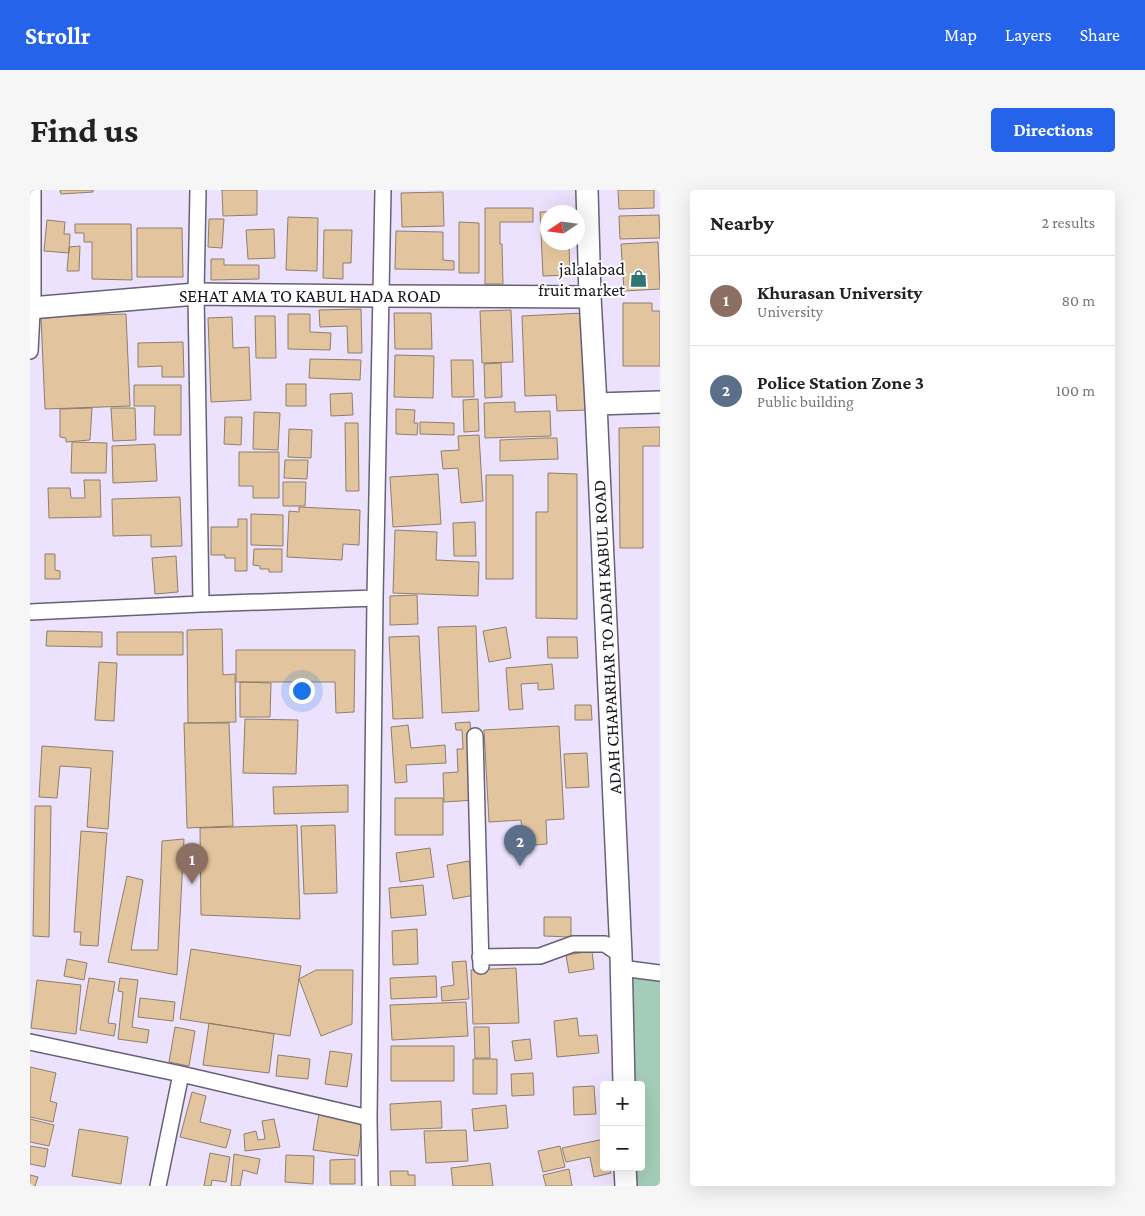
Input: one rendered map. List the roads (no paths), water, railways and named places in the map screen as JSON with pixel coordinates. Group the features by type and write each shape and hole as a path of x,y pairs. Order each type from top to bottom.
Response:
{"main road":[{"name":"ADAH CHAPARHAR TO ADAH KABUL ROAD","path":"587,190 590,297 621,962 624,1081"},
{"name":"SEHAT AMA TO KABUL HADA ROAD","path":"31,308 196,294 590,297"},
{"path":"596,404 660,402"},
{"path":"625,1171 626,1186"}],"street":[{"path":"30,351 33,190"},
{"path":"198,190 196,294 201,604"},
{"path":"370,1186 374,598 383,190"},
{"path":"30,612 374,598"},
{"path":"475,736 480,961 540,956 572,944 605,944 621,962 660,973"},
{"path":"30,1042 181,1074 370,1118"},
{"path":"158,1186 181,1074"}],"place":[{"name":"jalalabad fruit market","path":"639,279"},
{"name":"Police Station Zone 3","path":"520,866"},
{"name":"Khurasan University","path":"192,884"}]}
